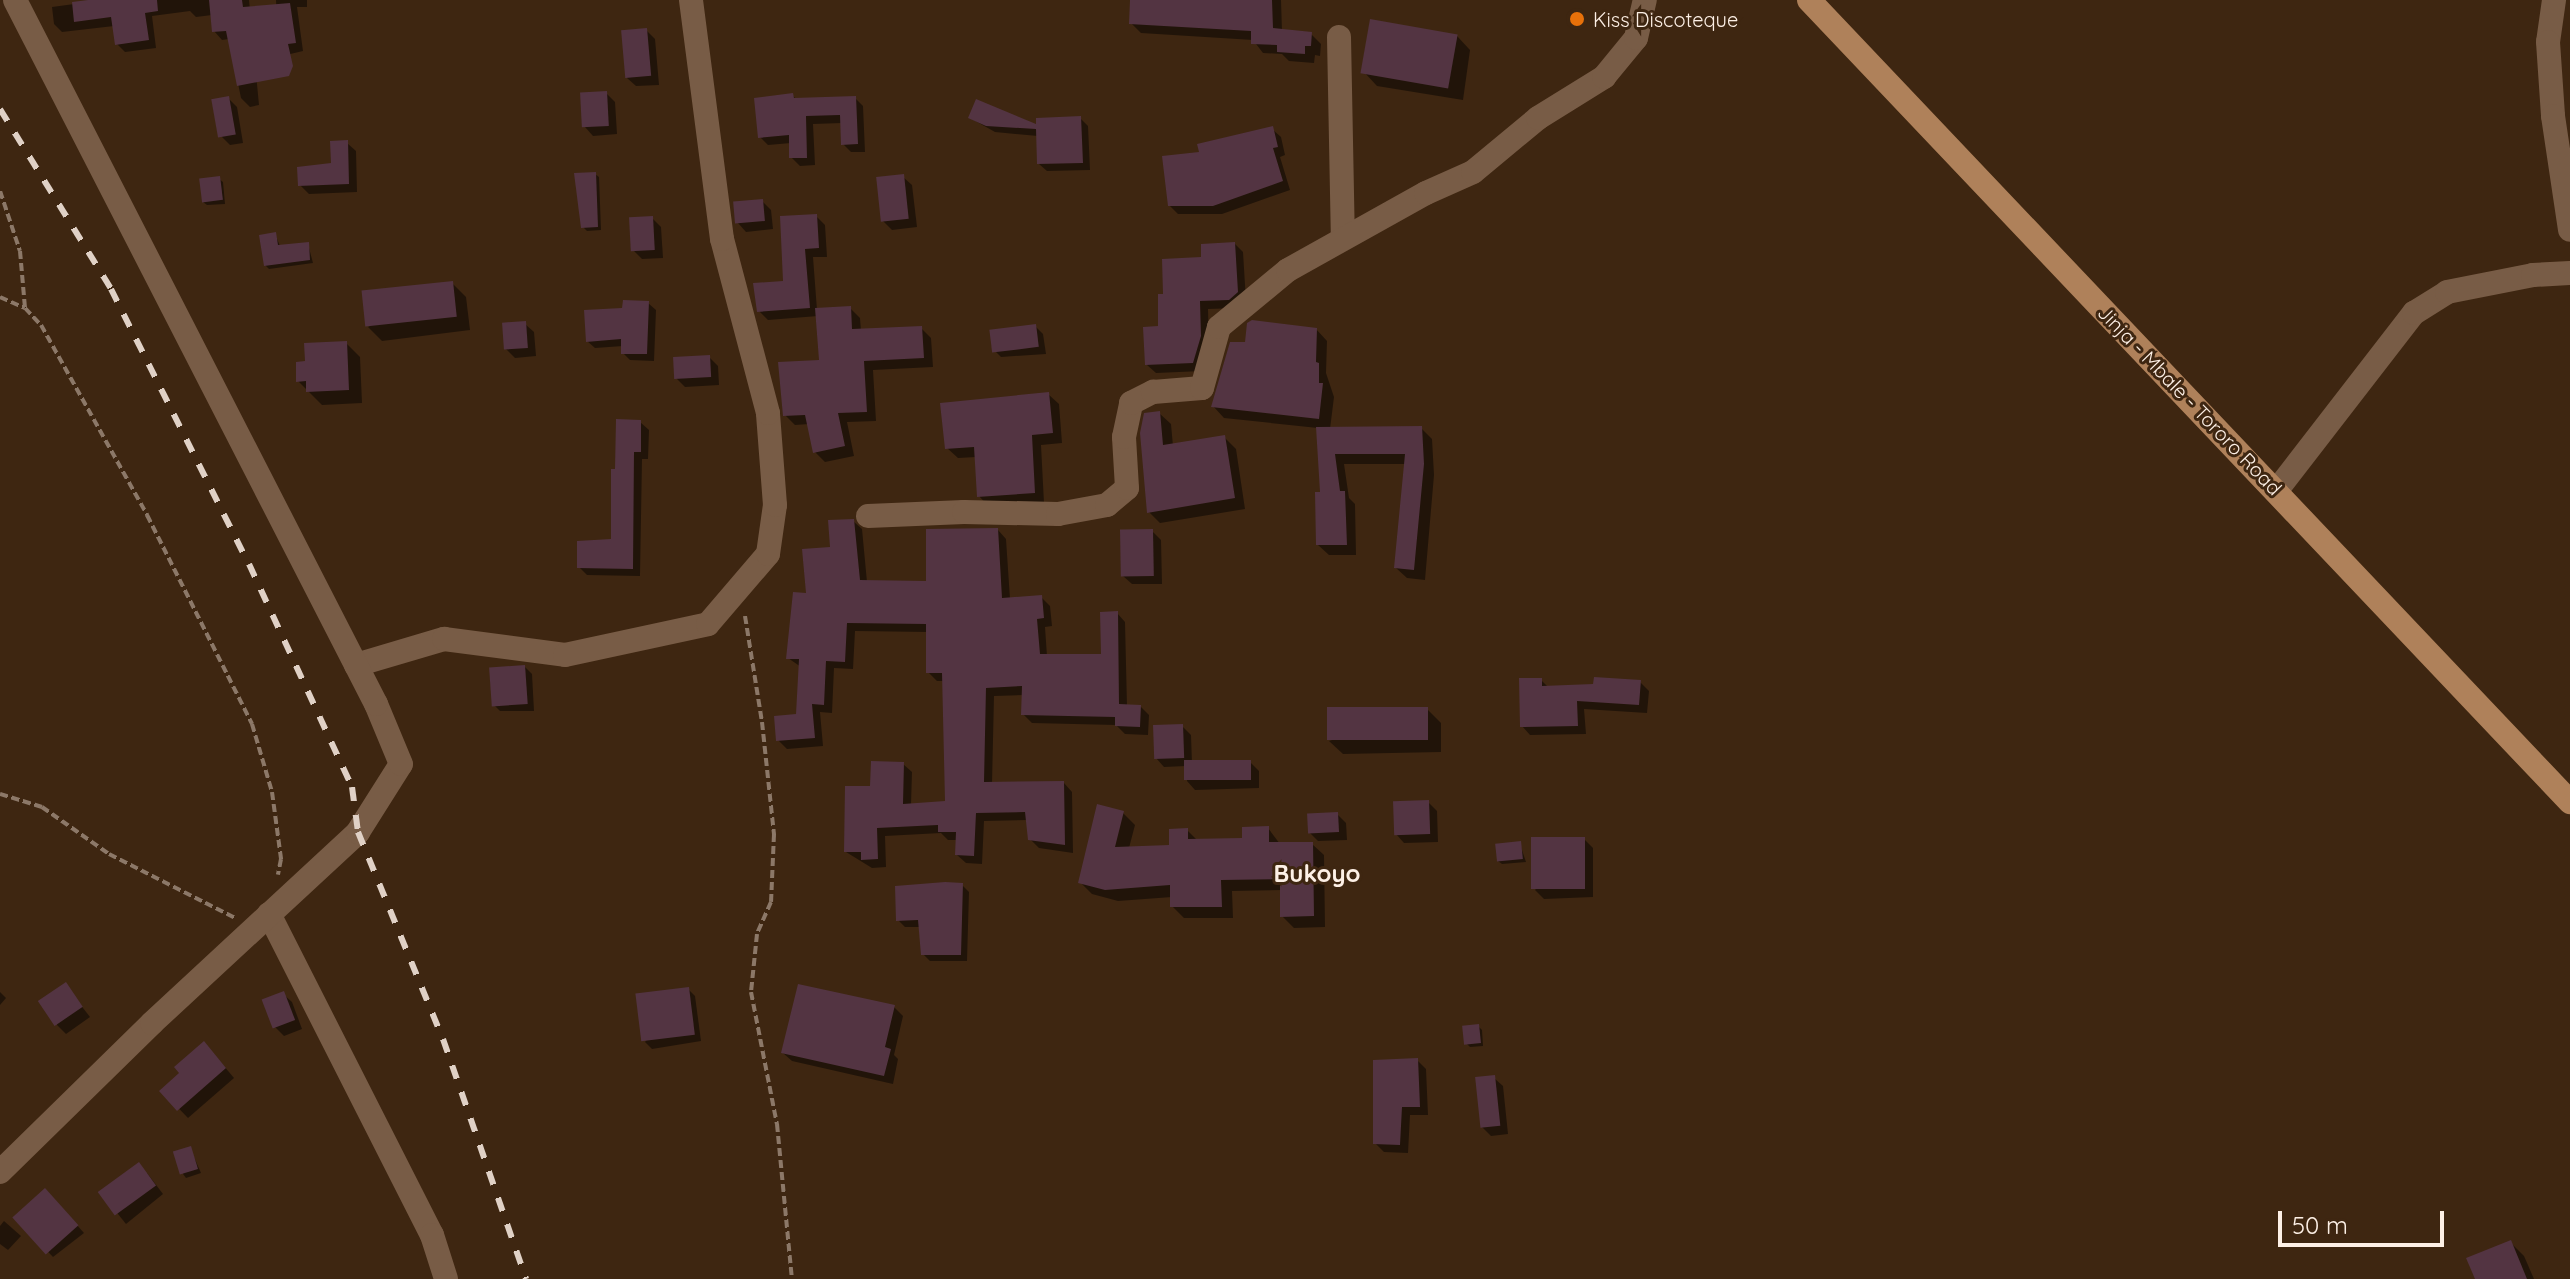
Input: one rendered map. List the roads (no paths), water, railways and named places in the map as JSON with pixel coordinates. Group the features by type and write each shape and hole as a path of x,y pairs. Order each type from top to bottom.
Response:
{"main road":[{"name":"Jinja - Mbale - Tororo Road","path":"1809,0 2570,802"}],"street":[{"path":"0,1172 358,832 401,764 356,665 15,0"},
{"path":"356,665 444,639 565,655 708,624 768,554 775,505 768,413 722,239 691,0"},
{"path":"868,516 964,512 1058,514 1107,505 1127,488 1124,437 1131,403 1153,392 1202,388 1219,327 1288,270 1343,238 1473,172 1538,118 1604,77 1636,38 1645,0"},
{"path":"2554,0 2548,42 2551,86 2570,230"},
{"path":"1339,37 1343,238"},
{"path":"2277,490 2414,313 2447,292 2533,275 2570,273"},
{"path":"262,921 432,1235 446,1279"}],"railway":[{"path":"0,109 111,289 249,564 352,787 358,832 443,1039 526,1279"}],"place":[{"name":"Kiss Discoteque","path":"1577,19"}],"district":[{"name":"Bukoyo","path":"1317,874"}]}
